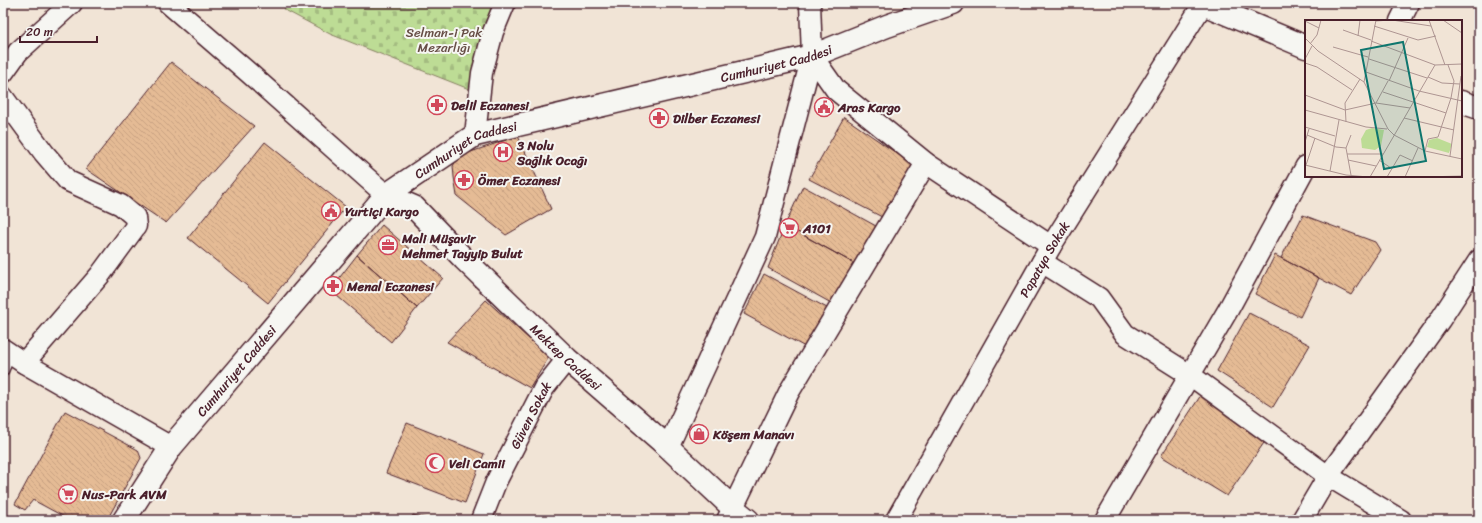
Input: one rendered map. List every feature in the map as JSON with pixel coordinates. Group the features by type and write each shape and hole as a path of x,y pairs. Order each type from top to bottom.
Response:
{"main road":[{"name":"Cumhuriyet Caddesi","path":"124,520 171,447 386,195 475,135 812,56 887,26 954,3"},
{"path":"1202,4 1305,47"},
{"path":"1462,102 1479,108"},
{"name":"Mektep Caddesi","path":"386,195 414,207 464,259 567,359 668,447 736,516"}],"street":[{"path":"3,73 18,52 72,3"},
{"path":"168,3 191,12 386,195"},
{"path":"475,135 482,73 493,32 505,3"},
{"path":"668,447 765,237 812,56 810,3"},
{"path":"1400,20 1409,3"},
{"name":"Papatya Sokak","path":"896,520 1046,254 1202,4"},
{"path":"812,56 836,90 926,163 1046,254 1099,298 1126,334 1190,375 1328,476 1401,520"},
{"path":"3,97 44,153 68,181 121,205 135,217 136,226 100,274 10,360 171,447"},
{"path":"736,516 789,392 926,163"},
{"path":"1105,520 1228,310 1305,168"},
{"path":"1302,520 1328,476 1440,320 1479,260"},
{"name":"Güven Sokak","path":"481,520 496,482 544,388 567,359"}],"green space":[{"name":"Selman-i Pak Mezarlığı","path":"284,3 493,3 485,26 469,89 330,34 285,10"}],"building":[{"path":"171,62 254,126 166,223 86,169"},
{"path":"844,117 915,166 882,217 809,179"},
{"path":"518,136 551,209 506,235 457,196 453,166 459,156"},
{"path":"265,142 346,207 268,303 188,238"},
{"path":"803,186 876,226 855,264 785,225"},
{"path":"1303,215 1375,242 1380,250 1351,295 1281,258"},
{"path":"382,225 443,278 417,308 357,255"},
{"path":"785,225 855,264 833,304 768,268"},
{"path":"357,255 417,308 391,342 330,290"},
{"path":"1275,255 1319,278 1300,317 1255,294"},
{"path":"764,274 827,308 807,348 744,314"},
{"path":"486,300 549,357 530,388 447,342"},
{"path":"1249,313 1310,345 1273,407 1217,371"},
{"path":"1201,395 1266,440 1227,496 1161,456"},
{"path":"65,411 138,450 141,458 107,520 70,520 33,500 25,510 15,504"},
{"name":"Veli Camii","path":"407,423 484,454 465,503 386,473"},
{"path":"413,515 431,520 411,520"}],"place":[{"name":"Delil Eczanesi","path":"437,105"},
{"name":"Aras Kargo","path":"824,107"},
{"name":"Dilber Eczanesi","path":"659,118"},
{"name":"3 Nolu Sağlık Ocağı","path":"503,152"},
{"name":"Ömer Eczanesi","path":"464,180"},
{"name":"Yurtiçi Kargo","path":"331,211"},
{"name":"A101","path":"789,228"},
{"name":"Mali Müşavir Mehmet Tayyip Bulut","path":"388,245"},
{"name":"Menal Eczanesi","path":"333,286"},
{"name":"Köşem Manavı","path":"699,434"},
{"name":"Veli Camii","path":"435,463"},
{"name":"Nus-Park AVM","path":"68,494"}]}
